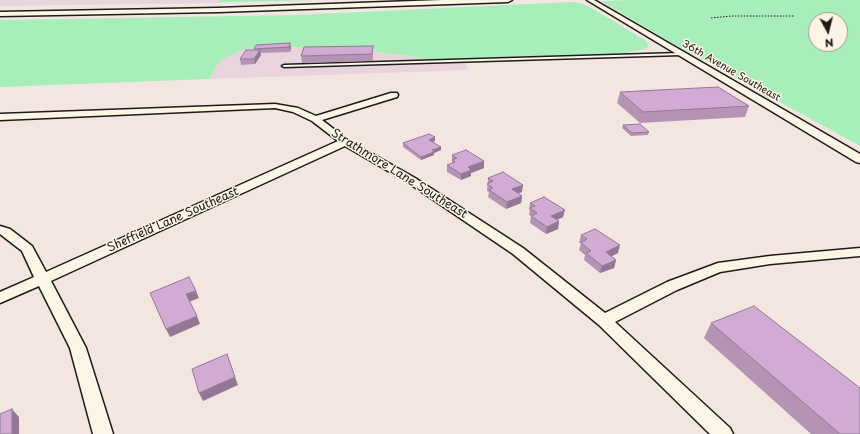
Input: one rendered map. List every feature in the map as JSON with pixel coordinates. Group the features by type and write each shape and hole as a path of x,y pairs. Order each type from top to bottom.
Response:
{"main road":[{"path":"0,9 196,6 391,0"},
{"path":"0,14 233,10 508,0"}],"street":[{"name":"36th Avenue Southeast","path":"590,0 860,159"},
{"path":"315,119 394,95"},
{"name":"Strathmore Lane Southeast","path":"0,117 250,106 275,106 295,110 315,119 345,142 411,180 518,251 604,321 723,434"},
{"name":"Sheffield Lane Southeast","path":"0,298 345,142"},
{"path":"0,230 6,232 27,249 78,348 103,434"},
{"path":"604,321 672,286 718,268 770,260 860,252"}],"lane":[{"path":"284,66 680,54"}],"path":[{"path":"711,18 732,16 795,16"}],"shaded area":[{"path":"0,0 224,0 221,3 0,6"},
{"path":"275,47 357,49 429,59 463,58 468,70 209,79 221,60 244,49"}],"green space":[{"path":"220,0 319,0 219,2"},
{"path":"860,0 860,146 667,40 601,1"},
{"path":"572,2 588,6 645,40 649,46 645,49 621,54 429,59 357,49 275,47 244,49 221,60 209,79 0,87 0,20 296,15"}],"building":[{"path":"290,43 289,47 254,49 256,45"},
{"path":"373,46 372,54 301,56 304,47"},
{"path":"246,50 260,50 254,59 240,59"},
{"path":"718,87 749,106 643,112 620,92"},
{"path":"640,124 649,132 632,133 623,125"},
{"path":"429,134 435,137 429,140 441,147 432,150 434,152 421,157 403,143"},
{"path":"466,150 484,161 468,167 471,170 461,174 447,165 455,162 452,160 457,158 452,155"},
{"path":"503,172 523,185 512,189 522,196 507,202 489,190 493,188 487,184 493,181 488,178"},
{"path":"544,197 565,210 551,216 559,221 547,227 531,216 537,213 530,208 535,206 530,203"},
{"path":"595,229 620,245 606,252 616,260 602,266 586,253 591,251 581,243 587,239 581,235"},
{"path":"189,277 196,291 186,294 197,316 166,329 150,293"},
{"path":"754,306 860,388 860,434 840,434 711,323"},
{"path":"227,354 235,377 199,393 192,369"},
{"path":"12,409 12,434 0,434 0,414"}]}
